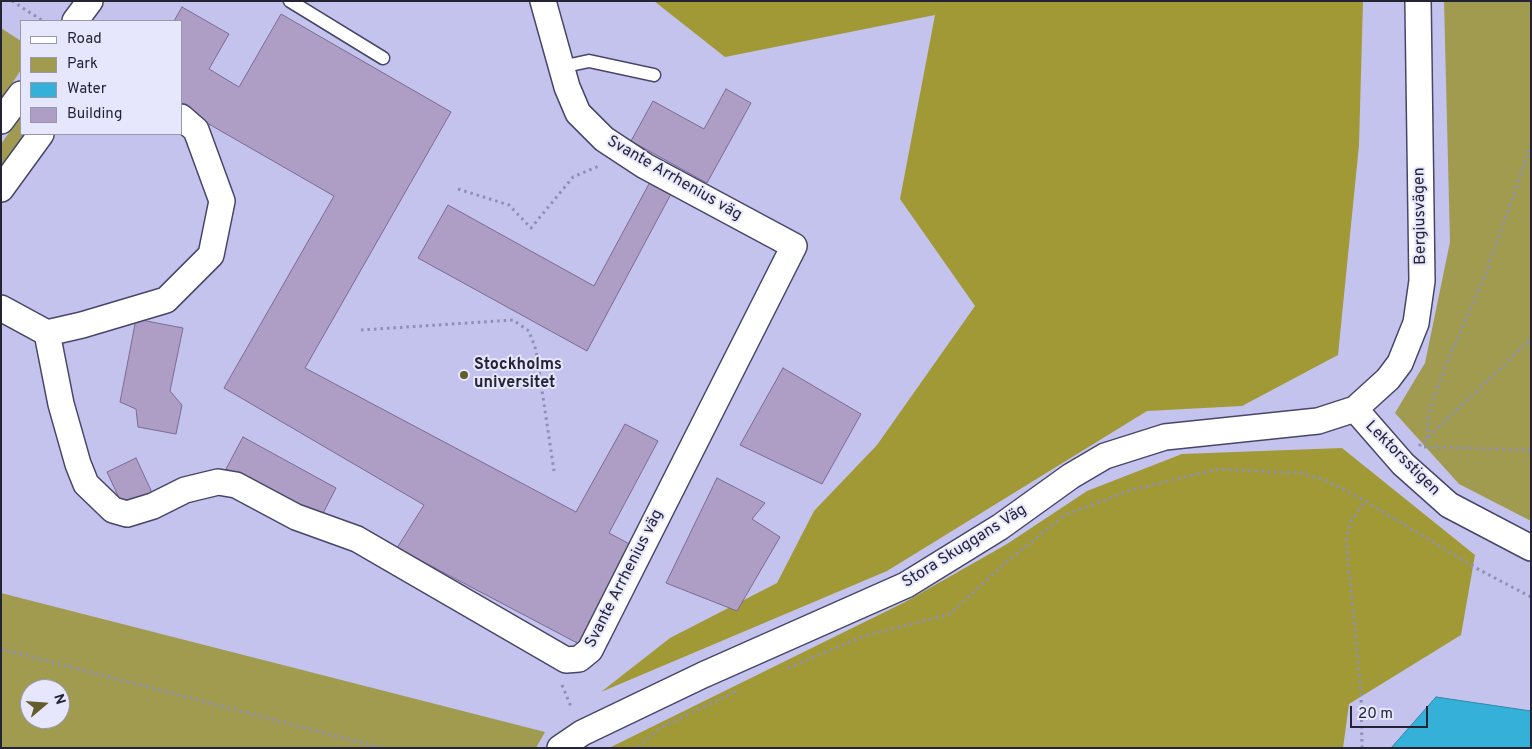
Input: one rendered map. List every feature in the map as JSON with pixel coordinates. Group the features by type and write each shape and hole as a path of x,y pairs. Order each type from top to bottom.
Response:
{"street":[{"path":"76,20 90,1"},
{"name":"Svante Arrhenius väg","path":"47,332 61,404 78,464 86,484 113,510 127,514 194,488 218,482 236,485 296,517 357,539 566,660 579,659 590,650 794,246 604,139 578,112 567,88 543,1"},
{"name":"Bergiusvägen","path":"1355,410 1388,379 1400,363 1416,322 1422,281 1418,1"},
{"path":"1,121 20,95"},
{"path":"1,308 47,332 82,325 166,300 211,255 222,201 196,130 182,118"},
{"path":"1,189 40,135"},
{"name":"Lektorsstigen","path":"1355,410 1403,464 1449,505 1531,548"},
{"name":"Stora Skuggans Väg","path":"560,748 582,733 702,675 906,585 1000,528 1071,476 1105,456 1165,436 1318,421 1355,410"}],"lane":[{"path":"290,1 383,58"},
{"path":"561,66 590,61 654,75"}],"path":[{"path":"12,1 41,20"},
{"path":"1427,438 1429,412 1443,372 1488,268 1531,145"},
{"path":"458,189 509,205 531,228 573,177 628,154"},
{"path":"361,330 513,320 529,331 536,350 554,471"},
{"path":"1531,340 1418,447 1531,450"},
{"path":"781,671 864,636 950,614 1004,563 1065,515 1131,490 1218,469 1301,473 1328,481 1365,501 1476,568 1531,597"},
{"path":"1362,748 1359,663 1346,541 1350,521 1365,501"},
{"path":"1,649 383,748"},
{"path":"560,680 570,704"},
{"path":"638,748 658,729 745,686"}],"green space":[{"path":"1444,1 1531,1 1531,521 1459,484 1395,413 1425,363 1450,242"},
{"path":"1,28 20,40 20,72 1,100"},
{"path":"20,117 20,135 30,135 1,175 1,144"},
{"path":"1,593 545,732 536,748 1,748"}],"shaded area":[{"path":"654,1 1363,1 1359,145 1338,355 1242,406 1147,411 887,571 601,692 670,638 777,583 814,511 877,445 975,306 900,199 935,15 725,57"},
{"path":"1342,448 1475,555 1461,635 1349,704 1343,748 609,748 905,602 1007,544 1087,491 1182,454"}],"water":[{"path":"1436,697 1531,711 1531,748 1391,748"}],"building":[{"path":"182,7 229,34 209,69 239,87 281,14 451,112 305,368 576,512 625,424 658,441 609,533 637,548 581,645 397,548 424,505 224,388 334,196 182,109 182,20 175,20"},
{"path":"726,89 751,103 707,183 631,141 653,101 704,129"},
{"path":"650,182 671,194 587,351 418,258 448,205 594,286"},
{"path":"136,319 183,328 170,391 182,405 176,434 138,427 136,409 120,402"},
{"path":"783,368 861,414 822,484 740,445"},
{"path":"243,437 336,488 319,521 226,469"},
{"path":"136,458 155,499 126,513 107,472"},
{"path":"717,478 765,503 752,519 780,537 737,611 666,583"}],"place":[{"name":"Stockholms universitet","path":"464,375"}]}
